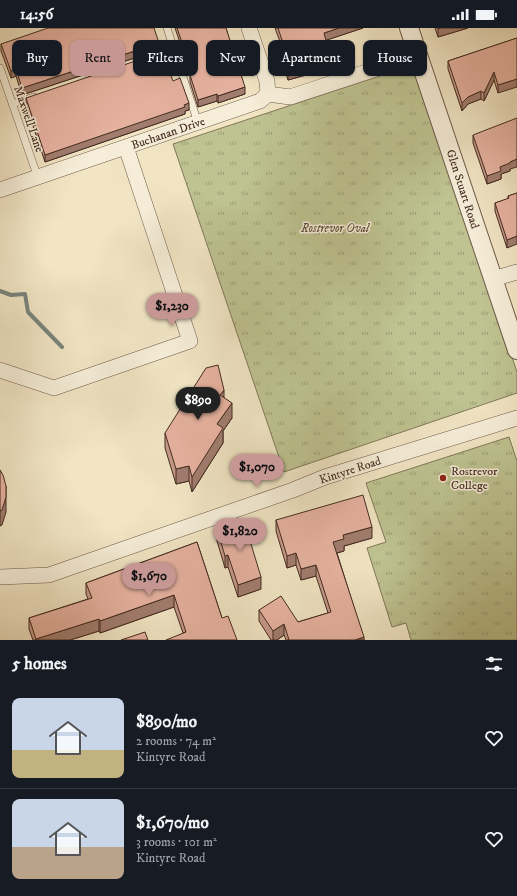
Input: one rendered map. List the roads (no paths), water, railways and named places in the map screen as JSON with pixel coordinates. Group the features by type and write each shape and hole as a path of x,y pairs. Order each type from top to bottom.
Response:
{"street":[{"path":"249,28 267,81 268,94 290,97 363,73"},
{"name":"Glen Stuart Road","path":"409,28 413,40"},
{"name":"Glen Stuart Road","path":"425,76 517,350"},
{"name":"Buchanan Drive","path":"0,190 260,101 268,94"},
{"path":"0,370 54,388 190,341 126,147"},
{"path":"494,279 517,272"},
{"name":"Kintyre Road","path":"0,577 49,575 287,492 325,477 517,418"}],"lane":[{"path":"167,28 171,40"},
{"name":"Maxwell Lane","path":"0,68 38,178"},
{"path":"183,76 198,123"},
{"path":"12,104 42,94"}],"waterway":[{"path":"0,291 11,295 25,294 28,312 62,347"}],"place":[{"name":"Rostrevor College","path":"443,478"}],"park label":[{"name":"Rostrevor Oval","path":"335,228"}]}
